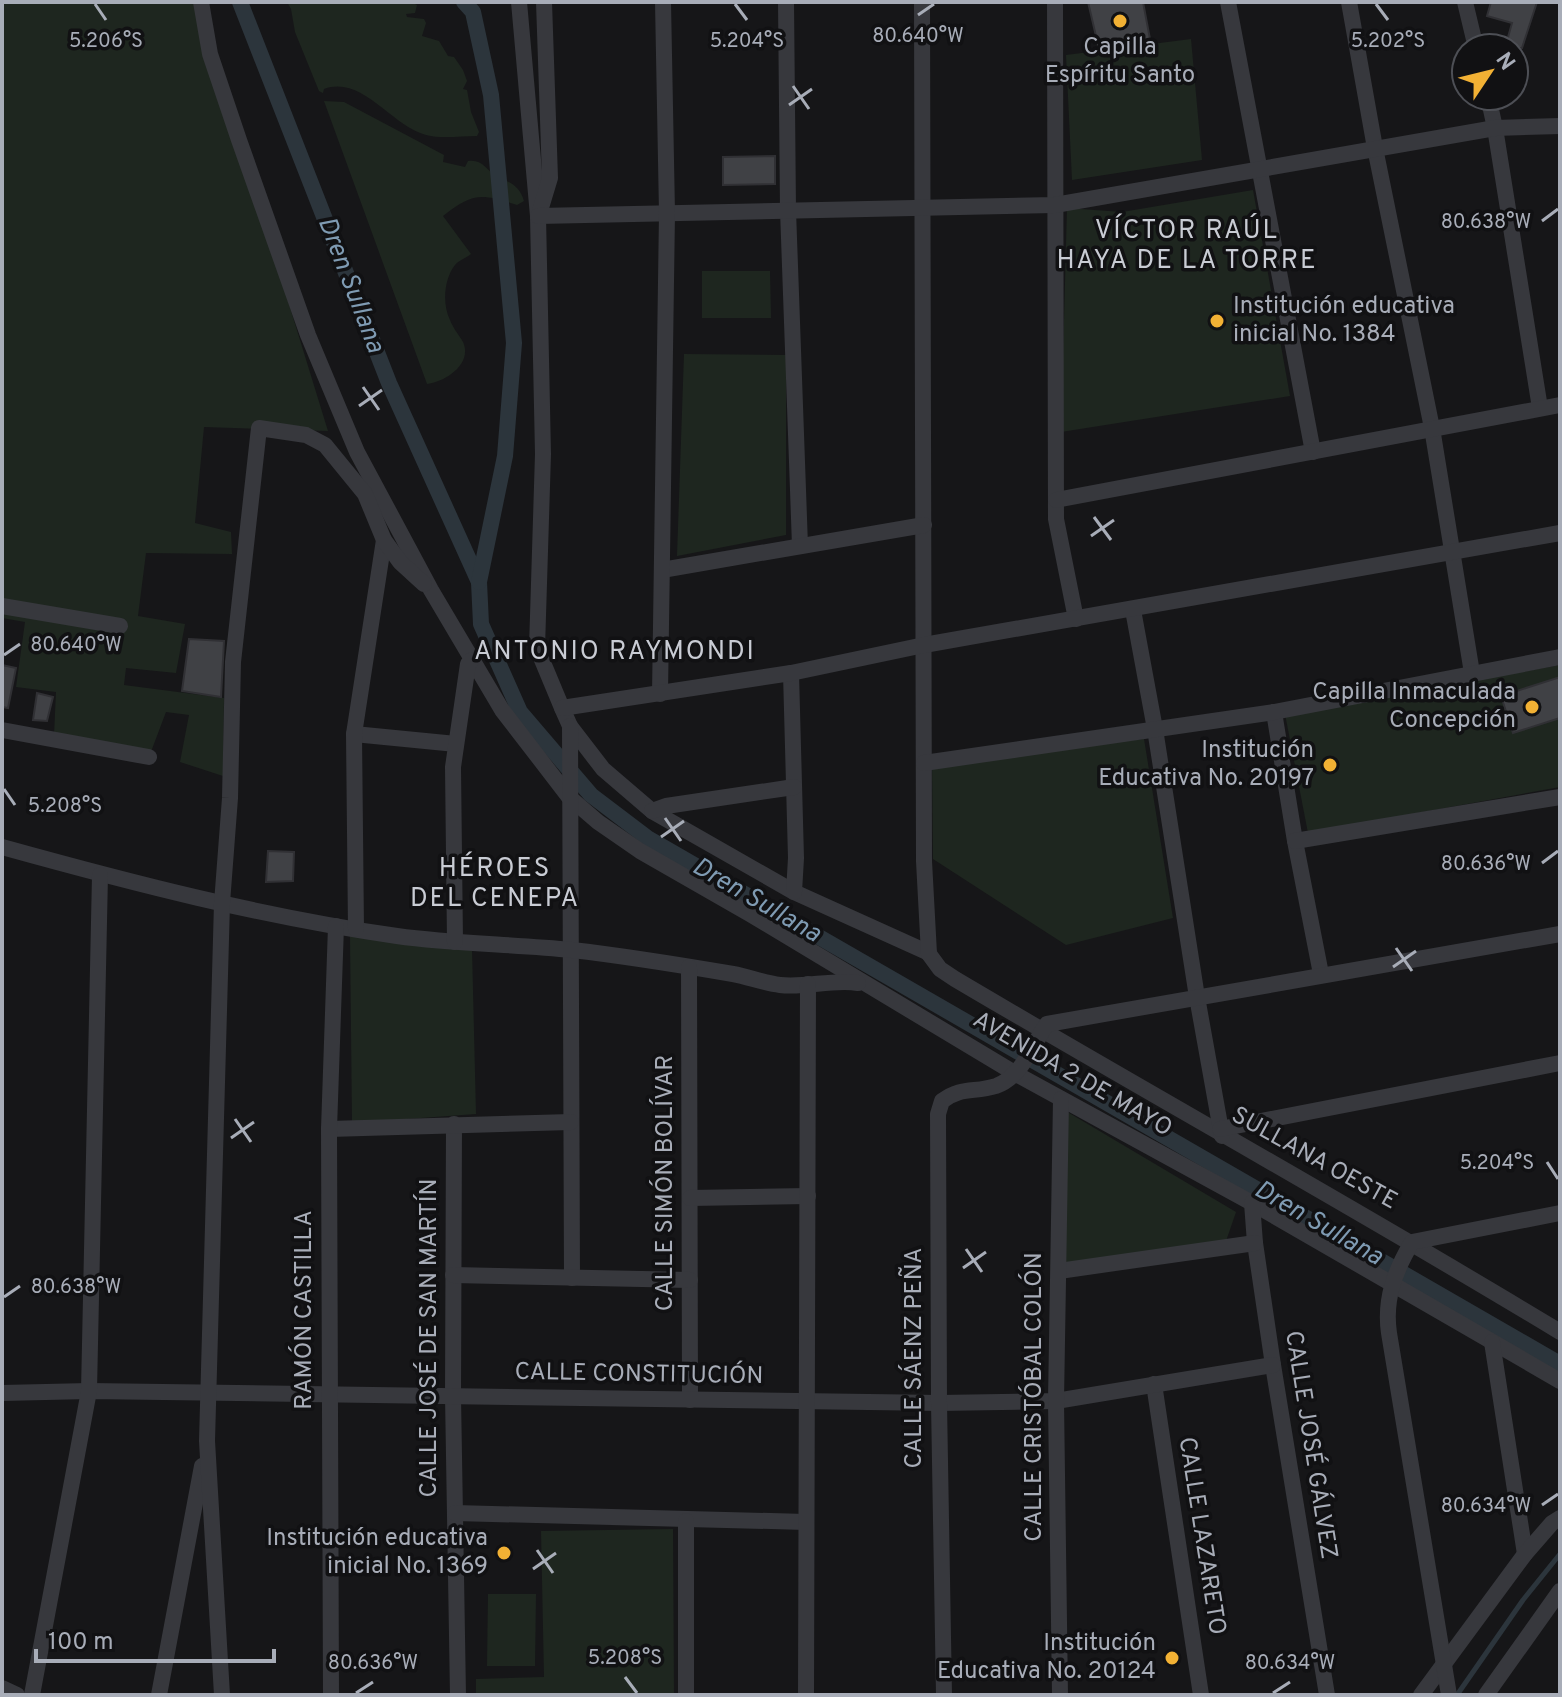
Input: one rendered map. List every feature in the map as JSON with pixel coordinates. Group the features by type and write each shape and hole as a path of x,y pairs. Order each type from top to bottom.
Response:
{"street":[{"name":"AVENIDA 2 DE MAYO","path":"201,2 210,54 308,335 357,452 431,590 502,710 598,822 640,851 1061,1099 1393,1281 1560,1381"},
{"path":"519,2 538,216 543,454 537,648 562,708 569,734 572,1278"},
{"path":"538,216 550,178 544,2"},
{"path":"660,694 667,213 663,2"},
{"path":"786,2 788,210 800,546"},
{"path":"922,2 924,861 929,953"},
{"path":"1055,2 1056,519 1076,619"},
{"path":"1228,2 1313,452"},
{"path":"1349,2 1375,148 1432,428 1472,673"},
{"path":"1465,2 1472,32"},
{"path":"1492,112 1540,408"},
{"path":"538,216 1055,205 1495,128 1560,126"},
{"path":"1056,500 1560,405"},
{"path":"222,1695 207,1441 222,903 229,814 233,662 259,428 306,435 325,445 365,494 384,540 400,562 431,590"},
{"path":"662,570 924,525"},
{"path":"562,708 791,673 924,645 1560,533"},
{"path":"356,929 354,734 384,540"},
{"path":"2,606 120,626"},
{"path":"1133,610 1221,1132 1560,1063"},
{"path":"924,763 1274,712 1560,657"},
{"path":"455,942 453,767 468,664 472,660"},
{"path":"791,673 796,858 794,892"},
{"path":"1274,712 1321,974"},
{"path":"2,730 149,757"},
{"path":"354,734 456,744"},
{"name":"SULLANA OESTE","path":"569,734 603,769 652,811 794,892 929,953 940,969 1041,1034 1221,1132 1409,1247 1559,1331"},
{"path":"652,811 666,806 794,787"},
{"path":"1295,841 1560,797"},
{"path":"2,847 100,875 336,926 455,942 570,950 752,977 777,985 840,980 866,984"},
{"path":"32,1695 89,1391 100,875"},
{"name":"RAMÓN CASTILLA","path":"331,1695 329,1129 336,926"},
{"path":"1018,1071 1047,1024 1560,934"},
{"name":"CALLE SIMÓN BOLÍVAR","path":"689,967 690,1400"},
{"path":"806,1695 808,984"},
{"name":"CALLE SÁENZ PEÑA","path":"944,1695 938,1114 942,1101 952,1094 995,1086 1018,1071"},
{"name":"CALLE CRISTÓBAL COLÓN","path":"1060,1695 1056,1401 1061,1099"},
{"path":"329,1129 571,1122"},
{"name":"CALLE JOSÉ DE SAN MARTÍN","path":"454,1124 453,1396 458,1695"},
{"path":"690,1198 808,1196"},
{"name":"CALLE JOSÉ GÁLVEZ","path":"1252,1203 1273,1365 1327,1695"},
{"path":"1449,1695 1387,1325 1387,1302 1409,1247 1560,1213"},
{"path":"1059,1271 1255,1243"},
{"path":"453,1275 690,1280"},
{"path":"1492,1342 1525,1554"},
{"name":"CALLE CONSTITUCIÓN","path":"2,1393 89,1391 807,1402 1056,1401 1273,1365"},
{"name":"CALLE LAZARETO","path":"1154,1384 1201,1695"},
{"path":"159,1695 207,1441"},
{"path":"455,1513 806,1522"},
{"path":"1421,1695 1525,1554 1560,1518"},
{"path":"686,1521 686,1695"},
{"path":"1486,1695 1560,1591"}],"shaded area":[{"path":"2,2 196,2 328,431 204,427 195,523 231,532 232,554 146,553 138,616 185,624 176,673 126,668 124,685 224,698 223,776 180,762 189,715 166,712 149,757 54,735 56,692 16,687 25,622 2,618"},
{"path":"287,2 411,2 417,5 415,13 406,14 407,17 424,19 426,23 422,36 439,41 448,56 454,57 463,70 467,81 463,89 467,90 479,132 477,136 426,135 413,130 351,89 338,87 324,89 323,93 319,91 295,32"},
{"path":"1191,39 1202,160 1072,180 1066,55"},
{"path":"324,101 344,102 444,155 443,162 465,167 468,161 480,163 513,185 522,195 524,201 517,205 477,197 443,216 471,254 455,265 446,284 447,314 465,350 461,364 442,380 427,384"},
{"path":"1253,190 1290,396 1061,432 1067,208 1122,212"},
{"path":"702,271 770,271 771,318 702,318"},
{"path":"684,354 786,355 786,535 677,556"},
{"path":"1560,665 1560,787 1308,833 1285,714"},
{"path":"1144,739 1173,918 1066,945 933,859 932,760"},
{"path":"350,936 472,949 476,1114 352,1123"},
{"path":"1064,1110 1236,1212 1225,1244 1066,1264"},
{"path":"673,1529 674,1695 476,1695 476,1679 544,1677 541,1531"},
{"path":"488,1594 536,1594 535,1666 487,1666"}],"building":[{"name":"Capilla Espíritu Santo","path":"1088,2 1143,2 1150,39 1099,49"},
{"path":"1491,2 1537,2 1527,32 1509,32 1512,23 1487,16"},
{"path":"775,156 775,184 723,185 723,157"},
{"path":"189,639 224,641 221,697 182,691"},
{"path":"2,665 16,668 8,708 2,707"},
{"name":"Capilla Inmaculada Concepción","path":"1560,677 1560,718 1513,733 1501,696"},
{"path":"37,693 53,697 47,721 33,720"},
{"path":"268,851 294,852 293,881 266,882"}],"waterway":[{"name":"Dren Sullana","path":"240,2 389,383 479,582 481,624 520,712 591,795 649,839 1560,1364"},
{"path":"464,2 473,12 491,95 514,343 505,456 479,582"},
{"path":"1457,1695 1523,1600 1560,1554"}],"place":[{"name":"Capilla Espíritu Santo","path":"1120,21"},
{"name":"Institución educativa inicial No. 1384","path":"1217,321"},
{"name":"Capilla Inmaculada Concepción","path":"1532,707"},
{"name":"Institución Educativa No. 20197","path":"1330,765"},
{"name":"Institución educativa inicial No. 1369","path":"504,1553"},
{"name":"Institución Educativa No. 20124","path":"1172,1658"}],"district":[{"name":"VÍCTOR RAÚL HAYA DE LA TORRE","path":"1187,246"},
{"name":"ANTONIO RAYMONDI","path":"615,652"},
{"name":"HÉROES DEL CENEPA","path":"495,884"}]}
